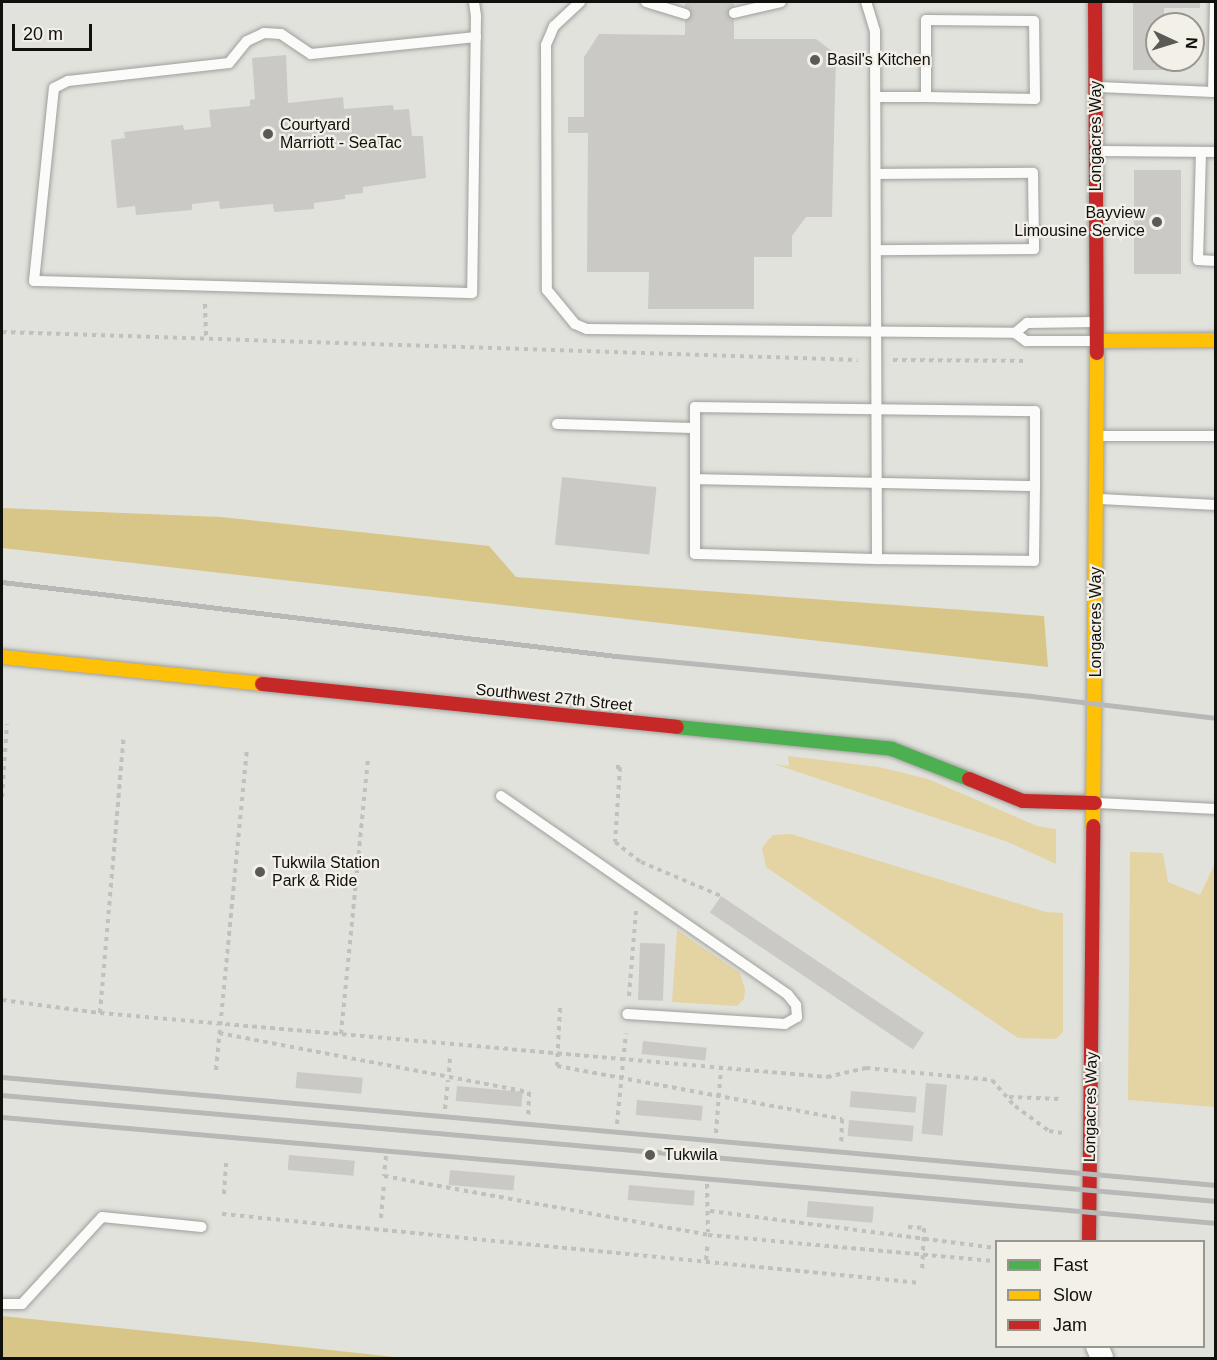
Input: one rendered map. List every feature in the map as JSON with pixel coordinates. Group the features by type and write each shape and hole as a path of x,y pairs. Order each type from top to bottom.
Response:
{"street":[{"name":"Longacres Way","path":"1089,1240 1095,803 1097,322 1095,2"},
{"path":"1097,341 1215,340"},
{"name":"Southwest 27th Street","path":"2,657 892,749 1023,801 1095,803"}],"lane":[{"path":"474,2 476,37 472,293 34,281 54,88 68,81 230,63 247,41 264,33 281,34 311,54 476,37"},
{"path":"580,2 554,26 546,45 547,290 559,308 587,328 1015,333 1026,341 1097,341"},
{"path":"646,2 685,14"},
{"path":"734,13 781,2"},
{"path":"866,2 875,31 878,330 877,559"},
{"path":"1095,87 1213,92 1215,2"},
{"path":"876,97 1035,99 1034,21 926,20 926,97"},
{"path":"1096,151 1215,152"},
{"path":"1202,152 1198,260 1215,261"},
{"path":"876,174 1033,173 1034,249 876,250"},
{"path":"1015,333 1027,322 1097,322"},
{"path":"695,407 877,412 1035,411 1034,561 695,554 696,428 695,407"},
{"path":"557,424 696,428"},
{"path":"1096,436 1215,436"},
{"path":"695,479 1035,486"},
{"path":"1096,498 1215,505"},
{"path":"501,796 788,995 796,1005 797,1017 785,1024 627,1014"},
{"path":"1095,803 1215,809"},
{"path":"2,1304 22,1304 102,1217 202,1227"}],"path":[{"path":"205,301 206,337"},
{"path":"2,797 8,724"},
{"path":"100,1013 124,735"},
{"path":"216,1070 248,747"},
{"path":"341,1034 368,757"},
{"path":"616,766 620,767 615,842 641,862 721,896"},
{"path":"629,996 636,907"},
{"path":"2,1000 100,1013 827,1077 866,1068 992,1080 1008,1097 1049,1131 1066,1134"},
{"path":"560,1008 557,1066 842,1119 841,1144"},
{"path":"219,1033 529,1092 528,1116"},
{"path":"617,1124 626,1033"},
{"path":"449,1072 450,1057"},
{"path":"716,1133 722,1068"},
{"path":"446,1109 448,1080"},
{"path":"1008,1097 1069,1099"},
{"path":"386,1156 384,1176 708,1235 995,1261"},
{"path":"224,1194 226,1163"},
{"path":"707,1184 710,1211 708,1232"},
{"path":"381,1218 384,1185"},
{"path":"710,1211 995,1248"},
{"path":"222,1215 921,1283"},
{"path":"908,1227 924,1228 922,1270"},
{"path":"706,1260 708,1242"}],"shaded area":[{"path":"2,508 221,517 489,546 516,577 1044,616 1048,667 2,548"},
{"path":"788,756 879,767 928,779 1037,826 1056,829 1056,864 1008,842 774,764 789,766"},
{"path":"791,834 1046,912 1063,913 1063,1032 1056,1039 1018,1038 766,867 762,848 768,840 773,835"},
{"path":"1130,852 1163,853 1168,882 1200,895 1215,863 1215,1107 1128,1100"},
{"path":"677,930 740,973 745,989 744,999 737,1006 672,1002"},
{"path":"2,1316 321,1349 404,1358 2,1358"}],"building":[{"path":"685,2 734,2 734,39 816,39 836,54 832,217 806,217 792,236 792,257 754,257 754,309 648,309 649,272 587,272 588,133 568,133 568,117 584,117 584,57 599,34 685,35"},
{"path":"1133,2 1200,2 1200,8 1164,8 1164,12 1145,12 1145,70 1133,70"},
{"name":"Courtyard Marriott - SeaTac","path":"286,55 288,103 343,97 344,109 393,105 394,110 409,109 412,136 423,136 426,178 363,187 363,193 345,195 345,199 314,203 314,209 274,212 273,204 220,209 219,201 192,204 192,210 136,215 135,206 117,208 111,140 125,138 124,132 183,125 184,130 211,127 209,110 250,106 250,100 255,99 252,58"},
{"name":"Bayview Limousine Service","path":"1134,170 1181,170 1181,274 1134,274"},
{"path":"562,477 656,487 649,555 555,545"},
{"path":"721,896 924,1033 913,1050 710,913"},
{"path":"640,943 665,944 663,1001 638,1000"},
{"path":"643,1041 707,1048 705,1061 642,1054"},
{"path":"297,1072 363,1078 361,1094 296,1088"},
{"path":"926,1083 947,1085 942,1136 922,1134"},
{"path":"457,1086 523,1092 521,1107 456,1101"},
{"path":"851,1091 917,1097 915,1113 850,1107"},
{"path":"637,1100 703,1106 701,1121 636,1115"},
{"path":"849,1120 914,1126 912,1142 848,1136"},
{"path":"289,1155 355,1161 353,1176 288,1170"},
{"path":"450,1170 515,1176 513,1191 449,1185"},
{"path":"629,1185 695,1191 693,1206 628,1200"},
{"path":"808,1201 874,1207 872,1223 807,1217"}],"railway":[{"path":"2,582 616,656 1032,696 1216,718"},
{"path":"2,1077 1216,1185"},
{"path":"2,1095 1216,1201"},
{"path":"2,1117 1216,1223"}],"traffic: fast":[{"path":"677,727 892,749 969,779"}],"traffic: slow":[{"path":"1097,341 1216,340"},
{"path":"1093,826 1097,353"},
{"path":"2,657 262,684"}],"traffic: jam":[{"path":"1095,2 1097,353"},
{"path":"262,684 677,727"},
{"path":"969,779 1023,801 1095,803"},
{"path":"1089,1240 1093,826"}],"place":[{"name":"Basil's Kitchen","path":"815,60"},
{"name":"Courtyard Marriott - SeaTac","path":"268,134"},
{"name":"Bayview Limousine Service","path":"1157,222"},
{"name":"Tukwila Station Park & Ride","path":"260,872"},
{"name":"Tukwila","path":"650,1155"}]}
